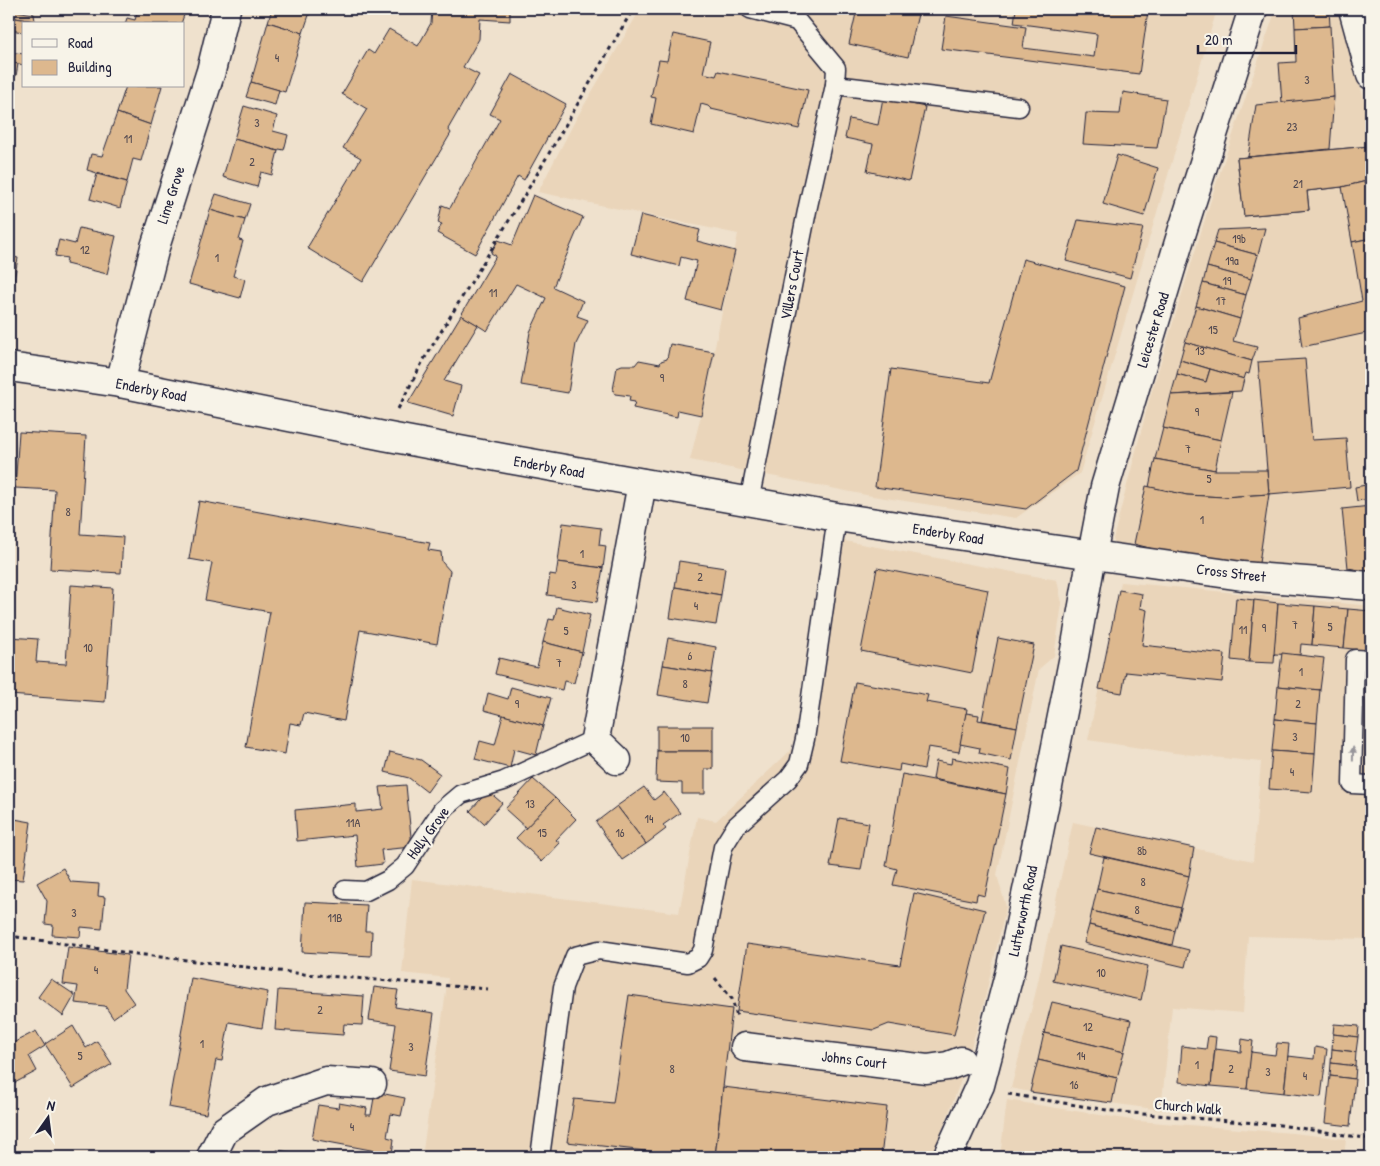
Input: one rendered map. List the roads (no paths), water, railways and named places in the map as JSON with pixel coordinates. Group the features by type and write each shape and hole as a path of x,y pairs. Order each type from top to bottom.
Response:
{"street":[{"name":"Lime Grove","path":"120,383 155,247 210,71 226,9"},
{"name":"Leicester Road","path":"1074,656 1105,487 1185,222 1253,9"},
{"path":"1353,9 1371,75"},
{"name":"Enderby Road","path":"9,367 120,383 384,436 749,502 1092,555"},
{"path":"618,760 595,739 642,483"},
{"name":"Cross Street","path":"1092,555 1242,576 1371,586"},
{"name":"Lutterworth Road","path":"946,1157 980,1084 1010,971 1074,656"},
{"name":"Johns Court","path":"745,1047 927,1069 948,1066 961,1061"},
{"path":"211,1157 224,1131 267,1101 326,1081 372,1084"}],"lane":[{"path":"750,9 797,21 835,77 1019,107"},
{"name":"Villers Court","path":"749,502 835,77"},
{"path":"540,1157 563,987 575,956 599,950 688,962 698,958 703,950 723,847 736,826 788,779 799,764 805,739 837,517"},
{"path":"1371,660 1355,659 1352,784 1371,785"},
{"name":"Holly Grove","path":"345,890 366,891 388,880 404,866 442,810 461,794 504,781 595,739"}]}
